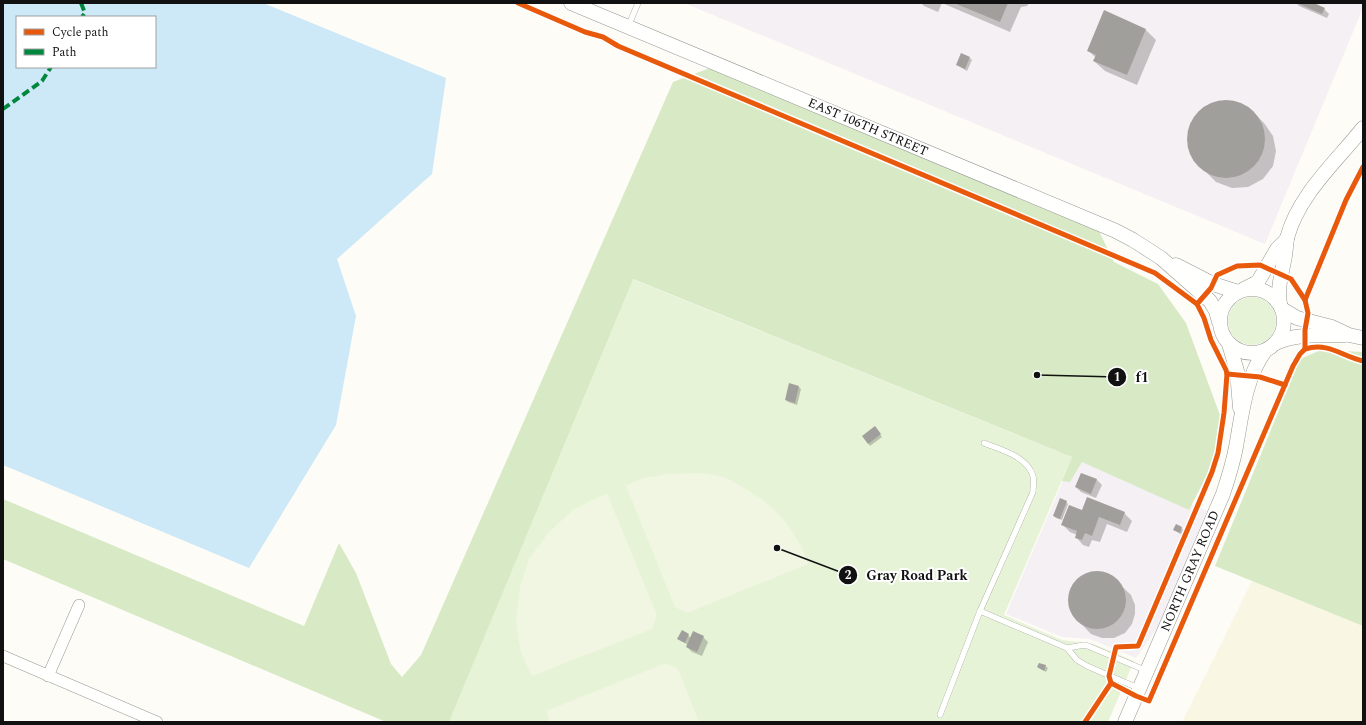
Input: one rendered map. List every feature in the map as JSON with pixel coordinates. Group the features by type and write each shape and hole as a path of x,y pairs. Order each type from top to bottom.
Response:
{"street":[{"name":"EAST 106TH STREET","path":"571,3 1101,225 1133,240 1161,258 1213,284 1240,291"},
{"path":"1270,347 1283,330 1284,323 1278,286 1286,254 1287,239 1296,216 1310,192 1322,176 1363,128"},
{"path":"1287,239 1278,249 1259,280 1225,302 1220,312 1219,322 1220,330 1229,344 1237,350 1246,353 1256,353 1287,339 1305,336 1349,334"},
{"name":"EAST 106TH STREET","path":"1161,258 1210,301 1216,311 1219,322"},
{"path":"1240,291 1251,288 1267,293 1274,298 1281,307 1300,319 1332,327 1363,338"},
{"name":"NORTH GRAY ROAD","path":"1229,344 1237,371 1241,417"},
{"name":"NORTH GRAY ROAD","path":"1125,722 1223,494 1231,470 1241,417 1255,365 1270,347"},
{"path":"48,676 79,605"},
{"path":"3,656 157,722"}],"lane":[{"path":"628,27 638,3"},
{"path":"940,715 980,611 1033,492 1033,477 1028,466 1013,455 984,443"},
{"path":"980,611 1067,648 1077,660 1087,666 1140,688"},
{"path":"1067,648 1084,645 1088,646 1147,671"}],"shaded area":[{"path":"684,3 1363,3 1363,8 1265,244"},
{"path":"1074,455 1207,511 1160,624 1136,658 1090,639 1062,637 1006,614"},
{"path":"1252,581 1363,626 1363,722 1182,722"}],"green space":[{"path":"715,66 1098,229 1114,262 1158,284 1186,323 1224,426 1206,477 1189,510 1082,462 1070,482 1062,481 1072,457 633,279 449,722 386,722 3,559 3,499 304,626 339,543 356,573 391,664 402,677 421,655 673,82"},
{"path":"632,279 1072,457 1004,615 1062,640 1094,644 1134,661 1108,722 449,722"},
{"path":"1247,297 1257,297 1269,304 1276,316 1276,326 1269,338 1257,345 1247,345 1239,341 1232,334 1228,326 1228,316 1232,308 1239,301"},
{"path":"1321,350 1363,352 1363,626 1215,566 1300,359"},
{"path":"699,473 716,475 728,479 751,492 772,508 790,528 803,551 808,564 687,613 675,607 626,486 643,478 669,474"},
{"path":"607,493 657,615 652,629 532,676 521,653 516,621 520,587 529,559 548,533 574,509"},
{"path":"666,663 678,669 699,722 550,722 546,711"}],"water":[{"path":"3,3 263,3 446,78 432,174 337,259 356,316 336,425 249,568 3,465"}],"building":[{"path":"954,3 1008,3 1000,22"},
{"path":"1297,3 1314,3 1325,8 1322,14"},
{"path":"1104,10 1146,29 1127,75 1093,61 1096,55 1087,51"},
{"path":"961,53 970,57 965,69 956,65"},
{"path":"1226,100 1241,103 1254,111 1262,124 1265,139 1262,154 1254,167 1241,175 1226,178 1211,175 1198,167 1190,154 1187,139 1190,124 1198,111 1211,103"},
{"path":"789,383 799,386 795,403 785,400"},
{"path":"875,426 881,434 868,444 862,436"},
{"path":"1081,473 1097,479 1091,494 1075,487"},
{"path":"1087,497 1125,512 1120,525 1099,517 1092,536 1085,533 1082,540 1075,538 1077,531 1061,525 1069,505 1082,510"},
{"path":"1060,498 1067,501 1060,519 1053,516"},
{"path":"1176,524 1182,527 1180,533 1173,530"},
{"path":"1097,571 1108,573 1121,584 1124,589 1126,600 1124,611 1113,624 1108,627 1097,629 1086,627 1073,616 1070,611 1068,600 1070,589 1081,576 1086,573"},
{"path":"682,630 689,634 685,643 677,639"},
{"path":"693,631 704,636 697,652 686,647"},
{"path":"1039,663 1046,665 1044,671 1037,667"}],"marked path":[{"path":"81,3 85,13 83,16"},
{"path":"3,109 42,81 50,68"}],"cycle path":[{"path":"518,3 585,32 603,37 618,46 1155,273 1197,304 1204,318 1211,340 1227,374 1224,413 1218,453 1212,472 1138,646 1116,647 1109,676 1111,683"},
{"path":"1085,722 1111,683 1149,701 1293,366 1300,354 1305,349 1305,330 1308,313 1305,300 1346,200 1363,167"},
{"path":"1197,304 1211,288 1217,275 1237,266 1260,265 1291,279 1305,300"},
{"path":"1305,349 1313,347 1328,348 1363,361"},
{"path":"1227,374 1260,377 1285,385"}],"place":[{"name":"f1","path":"1037,375"},
{"name":"Gray Road Park","path":"777,548"}]}
